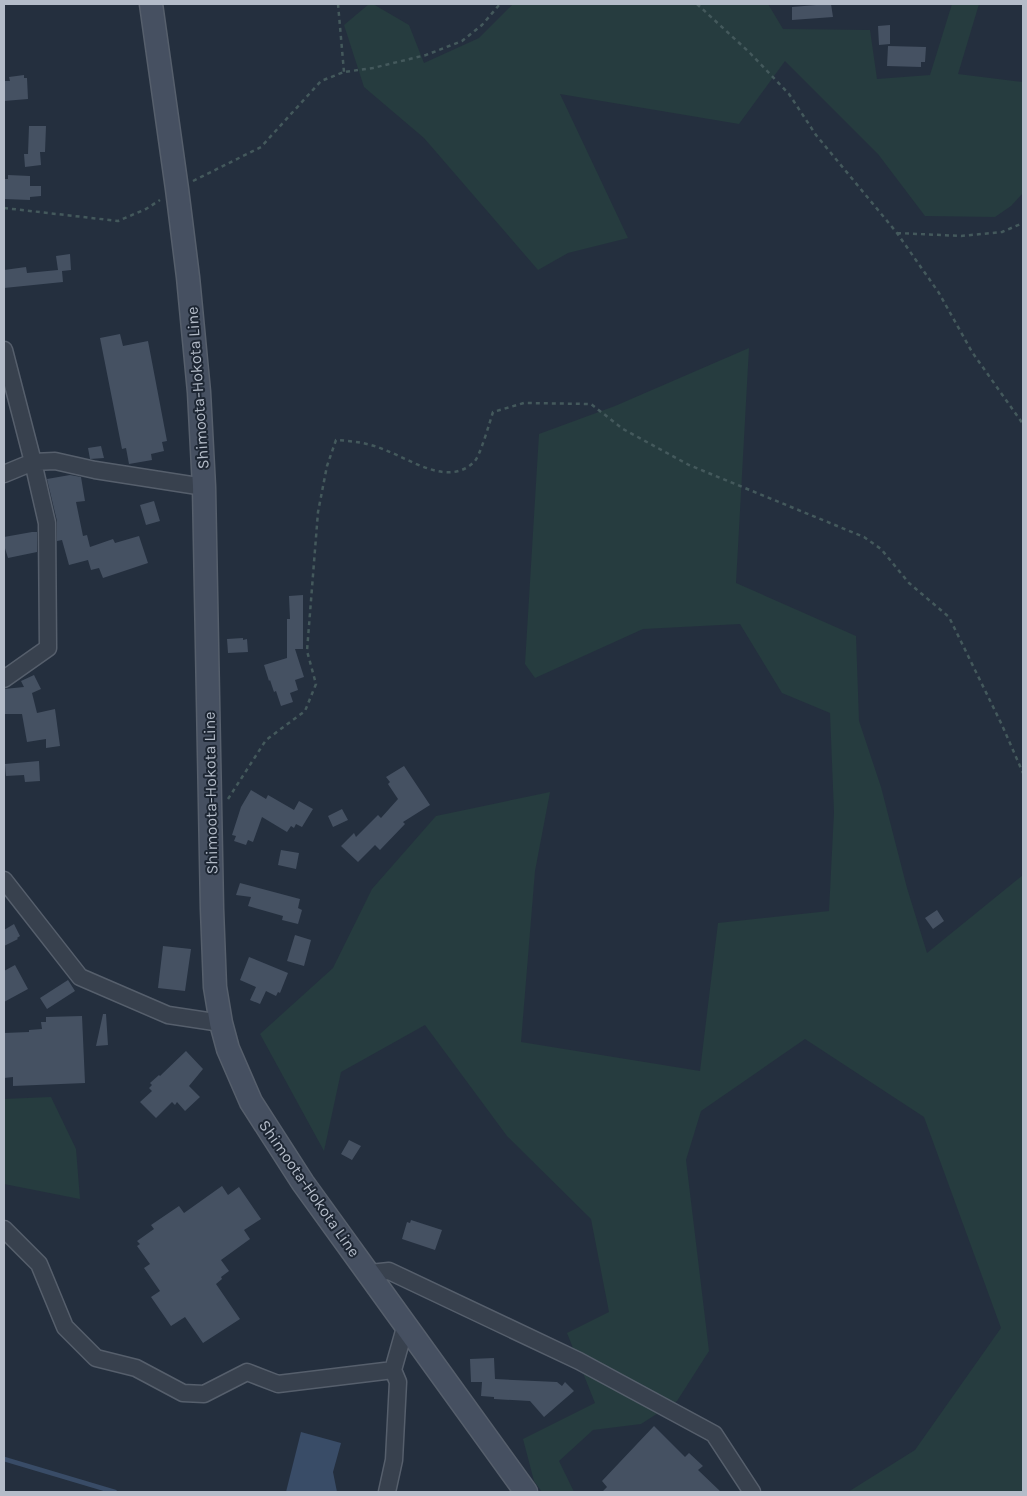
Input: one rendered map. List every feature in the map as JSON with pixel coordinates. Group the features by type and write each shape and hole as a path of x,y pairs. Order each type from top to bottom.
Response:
{"main road":[{"name":"Shimoota-Hokota Line","path":"151,4 188,277 199,392 204,487 212,909 216,987 221,1024 228,1049 251,1102 303,1183 370,1273 526,1492"}],"street":[{"path":"4,350 33,462 46,523 48,648 4,679"},
{"path":"4,474 33,462 55,461 95,470 204,487"},
{"path":"4,880 80,977 168,1015 221,1024"},
{"path":"4,1229 38,1264 65,1327 96,1358 136,1368 182,1393 204,1394 248,1372 278,1384 393,1370"},
{"path":"370,1273 389,1271 579,1361 714,1434 752,1492"},
{"path":"387,1492 394,1460 398,1382 393,1370 406,1324"}],"path":[{"path":"338,4 344,72"},
{"path":"4,208 118,221 146,209 177,189 261,147 321,81 344,72 372,68 426,55 462,41 482,25 500,4"},
{"path":"697,4 750,53 789,94 816,135 897,233 939,293 972,352 1023,424"},
{"path":"897,233 961,236 1002,232 1023,223"},
{"path":"226,802 266,740 305,711 316,684 307,651 318,512 327,466 336,440 361,442 385,449 435,471 457,473 475,461 493,412 524,403 591,404 623,429 689,465 864,537 880,549 908,583 949,617 1002,725 1023,773"}],"green space":[{"path":"369,4 373,4 409,25 424,63 479,38 513,4 768,4 783,29 870,30 877,79 930,75 952,4 979,4 958,74 1023,82 1023,193 1011,206 995,217 925,216 878,154 785,61 739,124 560,94 628,238 568,253 538,270 424,138 364,87 344,25"},
{"path":"749,348 736,583 856,636 859,721 881,787 907,888 927,953 1023,875 1023,1492 848,1492 915,1450 1001,1328 924,1117 805,1039 701,1111 686,1160 709,1351 677,1401 641,1424 593,1430 559,1461 574,1492 542,1492 534,1481 523,1439 595,1403 567,1333 609,1312 591,1219 507,1136 425,1025 341,1072 324,1151 260,1034 333,968 372,889 436,816 550,792 535,871 521,1042 700,1071 718,923 829,911 834,812 830,713 782,693 740,624 643,629 535,678 525,664 539,434 615,406"},
{"path":"51,1097 76,1149 80,1199 4,1184 4,1099"}],"water":[{"path":"301,1432 341,1443 333,1472 337,1492 286,1492"}],"building":[{"path":"831,4 833,17 792,20 792,7"},
{"path":"890,25 890,44 879,45 878,26"},
{"path":"888,46 926,47 925,62 921,62 921,67 887,66"},
{"path":"24,75 24,78 27,78 28,99 4,101 4,81 10,81 9,77"},
{"path":"29,126 46,126 45,152 40,152 41,165 25,167 24,154 28,154"},
{"path":"8,175 30,176 30,186 41,186 41,196 30,197 30,200 4,199 4,179 8,179"},
{"path":"70,254 71,270 62,271 63,282 4,288 4,270 26,267 27,273 58,270 56,256"},
{"path":"120,334 123,346 148,341 167,441 162,442 164,451 151,454 152,460 129,464 126,448 122,449 100,338"},
{"path":"101,446 104,458 90,459 88,448"},
{"path":"70,475 81,477 85,501 76,502 83,536 87,535 90,547 113,539 115,543 139,536 148,563 103,578 99,568 91,570 88,560 69,565 62,540 57,541 57,521 47,479"},
{"path":"154,501 160,521 146,525 140,505"},
{"path":"37,532 37,552 8,558 4,537"},
{"path":"303,595 303,649 295,649 304,677 295,680 298,690 290,693 293,702 281,706 276,691 274,692 269,681 264,665 287,658 287,619 290,619 289,596"},
{"path":"243,638 243,640 247,639 248,652 228,653 227,639"},
{"path":"34,675 41,689 32,693 37,713 55,709 60,746 46,748 46,739 27,742 22,714 4,714 4,689 24,687 21,681"},
{"path":"39,761 40,781 25,782 24,775 6,776 5,764"},
{"path":"404,766 430,805 403,822 405,824 380,850 375,845 358,862 341,846 354,833 356,837 378,815 381,818 398,799 388,784 390,782 386,777"},
{"path":"251,790 266,799 268,795 294,810 299,801 313,809 302,827 296,824 294,828 291,826 287,832 262,817 253,842 248,840 246,845 234,841 236,836 232,835 241,807"},
{"path":"342,809 348,820 333,827 328,816"},
{"path":"281,850 299,853 296,869 278,865"},
{"path":"240,883 300,899 298,908 302,910 298,924 282,920 283,916 248,906 251,897 236,895"},
{"path":"937,910 944,921 933,929 925,918"},
{"path":"14,924 20,936 4,946 4,930"},
{"path":"295,935 311,940 304,966 287,961"},
{"path":"163,946 191,949 185,991 158,988"},
{"path":"249,957 288,973 280,993 278,992 276,996 266,991 260,1004 250,1000 256,987 240,980"},
{"path":"15,965 28,989 4,1002 4,971"},
{"path":"68,980 75,991 47,1009 40,998"},
{"path":"103,1014 106,1014 108,1045 96,1046"},
{"path":"82,1016 85,1083 13,1086 13,1077 4,1078 4,1033 29,1032 29,1030 42,1029 41,1022 46,1022 46,1017"},
{"path":"186,1051 203,1069 189,1086 200,1097 185,1111 177,1102 175,1105 172,1102 156,1118 140,1102 152,1091 149,1088 152,1085 150,1083"},
{"path":"349,1140 361,1146 352,1160 341,1154"},
{"path":"222,1186 228,1195 239,1187 261,1219 244,1230 250,1239 221,1260 229,1271 216,1284 240,1319 203,1343 185,1317 171,1326 151,1297 160,1291 144,1268 150,1264 137,1246 140,1244 137,1241 154,1229 151,1225 179,1206 184,1213"},
{"path":"411,1220 442,1230 435,1250 402,1239 407,1222 410,1223"},
{"path":"494,1358 495,1379 557,1382 562,1386 565,1382 574,1391 544,1417 530,1401 494,1399 494,1397 481,1396 482,1382 471,1382 470,1359"},
{"path":"654,1426 685,1457 689,1453 703,1466 698,1470 721,1492 602,1492 607,1487 602,1481"}],"waterway":[{"path":"4,1459 115,1492"}]}
